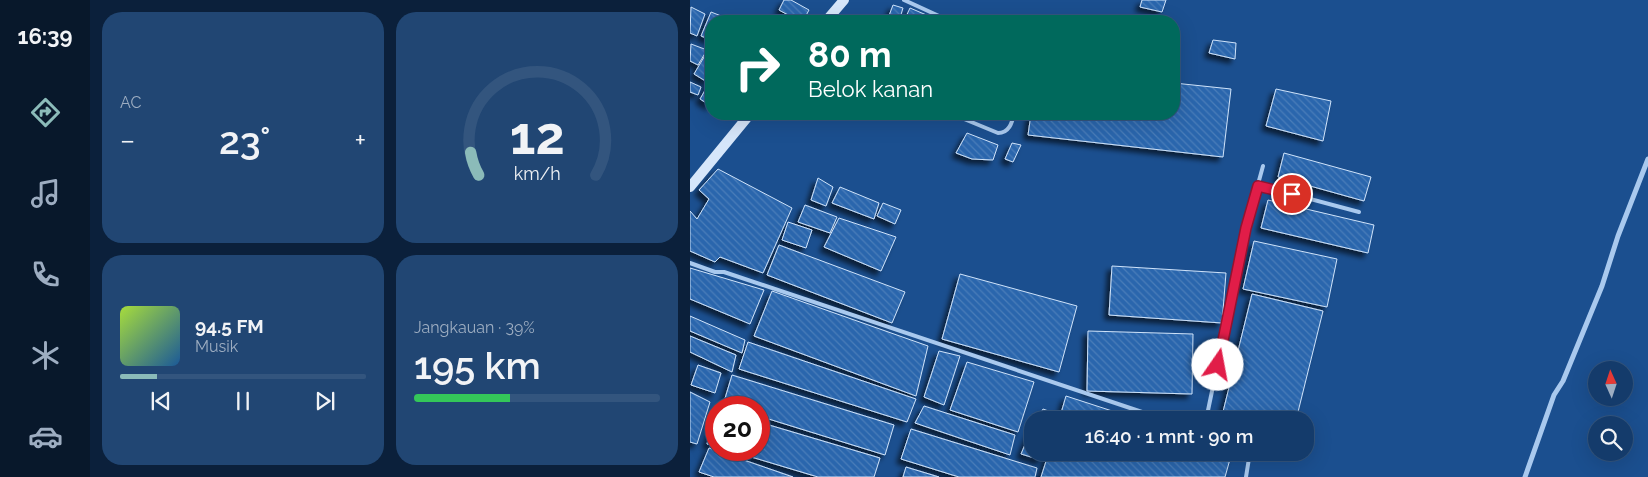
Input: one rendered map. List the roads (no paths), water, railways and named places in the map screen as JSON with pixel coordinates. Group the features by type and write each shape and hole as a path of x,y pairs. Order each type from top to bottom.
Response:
{"main road":[{"path":"831,15 844,0"},
{"path":"690,187 745,120"}],"street":[{"path":"1525,477 1554,395 1563,381 1602,286 1618,236 1648,159"}],"lane":[{"path":"904,0 936,15"},
{"path":"967,120 998,133 1004,133 1011,125 1012,120"},
{"path":"1208,411 1246,228 1263,166"},
{"path":"1258,186 1359,212"},
{"path":"690,264 715,272 724,272 1139,411"},
{"path":"1246,477 1249,461"}]}
